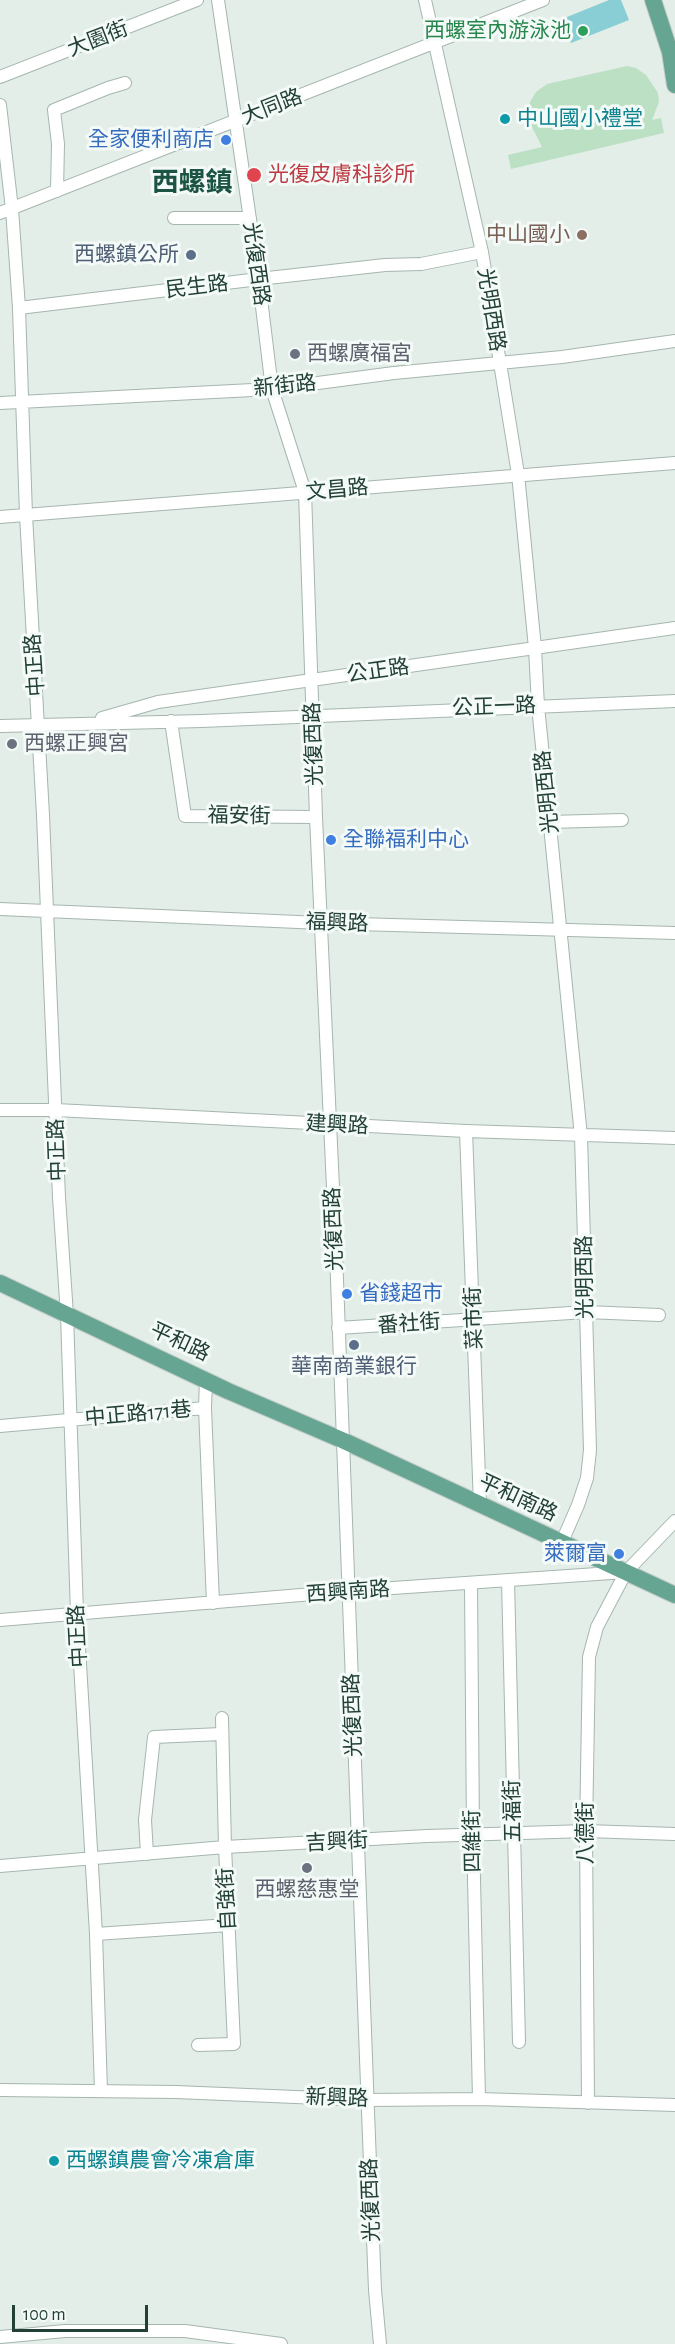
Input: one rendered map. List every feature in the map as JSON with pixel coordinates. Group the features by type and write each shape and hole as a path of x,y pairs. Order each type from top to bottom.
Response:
{"main road":[{"path":"653,0 670,52 674,75"},
{"name":"平和路","path":"0,1283 228,1391 342,1440"},
{"name":"平和南路","path":"342,1440 561,1544 675,1595"}],"street":[{"name":"大園街","path":"0,77 197,0"},
{"name":"光復西路","path":"219,0 259,279 272,389 306,492 316,817 349,1592 367,2100 380,2344"},
{"name":"光明西路","path":"425,0 482,252 518,474 535,648 538,705 581,1136 590,1450 581,1496 561,1544"},
{"name":"大同路","path":"6,211 436,44 543,0"},
{"path":"57,191 58,144 54,110 125,83"},
{"name":"中正路","path":"0,105 6,211 19,309 26,515 48,911 67,1315 77,1612 96,1934 101,2091"},
{"path":"174,218 250,218"},
{"name":"民生路","path":"19,309 259,279 421,264 482,252"},
{"name":"新街路","path":"0,403 272,389 394,373 500,364 675,341"},
{"name":"文昌路","path":"0,517 675,463"},
{"name":"公正路","path":"83,723 158,702 675,628"},
{"name":"公正一路","path":"314,715 675,701"},
{"name":"公正路","path":"0,726 314,715"},
{"name":"福安街","path":"171,721 184,816 316,817"},
{"path":"550,822 622,820"},
{"name":"福興路","path":"0,909 321,923 675,933"},
{"name":"建興路","path":"0,1110 56,1110 330,1125 675,1138"},
{"name":"菜市街","path":"466,1131 480,1505"},
{"name":"番社街","path":"338,1328 586,1312 659,1315"},
{"path":"206,1379 205,1408 213,1603"},
{"name":"中正路171巷","path":"0,1426 205,1408"},
{"path":"626,1572 675,1521"},
{"name":"西興南路","path":"0,1620 77,1612 626,1572"},
{"name":"八德街","path":"588,2103 586,1831 589,1657 597,1627 626,1572"},
{"name":"五福街","path":"508,1580 519,2042"},
{"name":"四維街","path":"471,1583 473,1835 479,2099"},
{"name":"自強街","path":"198,2045 234,2044 222,1718"},
{"path":"147,1854 145,1820 154,1737 221,1734"},
{"name":"吉興街","path":"0,1866 225,1847 473,1835 586,1831 675,1834"},
{"path":"96,1934 229,1925"},
{"name":"新興路","path":"0,2090 176,2092 367,2100 479,2099 675,2105"},
{"path":"0,2337 65,2331 185,2331 281,2344"}],"green space":[{"path":"627,66 636,68 646,75 658,93 659,102 652,120 661,118 664,133 511,169 508,155 542,147 532,127 529,113 530,102 536,92 547,84"}],"water":[{"name":"西螺室內游泳池","path":"609,0 621,0 629,20 571,43 562,19"}],"place":[{"name":"西螺室內游泳池","path":"583,31"},
{"name":"中山國小禮堂","path":"505,119"},
{"name":"全家便利商店","path":"226,140"},
{"name":"光復皮膚科診所","path":"254,175"},
{"name":"中山國小","path":"582,235"},
{"name":"西螺鎮公所","path":"191,255"},
{"name":"西螺廣福宮","path":"295,354"},
{"name":"西螺正興宮","path":"12,744"},
{"name":"全聯福利中心","path":"331,840"},
{"name":"省錢超市","path":"347,1294"},
{"name":"華南商業銀行","path":"354,1345"},
{"name":"萊爾富","path":"619,1554"},
{"name":"西螺慈惠堂","path":"307,1868"},
{"name":"西螺鎮農會冷凍倉庫","path":"54,2161"}],"district":[{"name":"西螺鎮","path":"192,183"}]}
